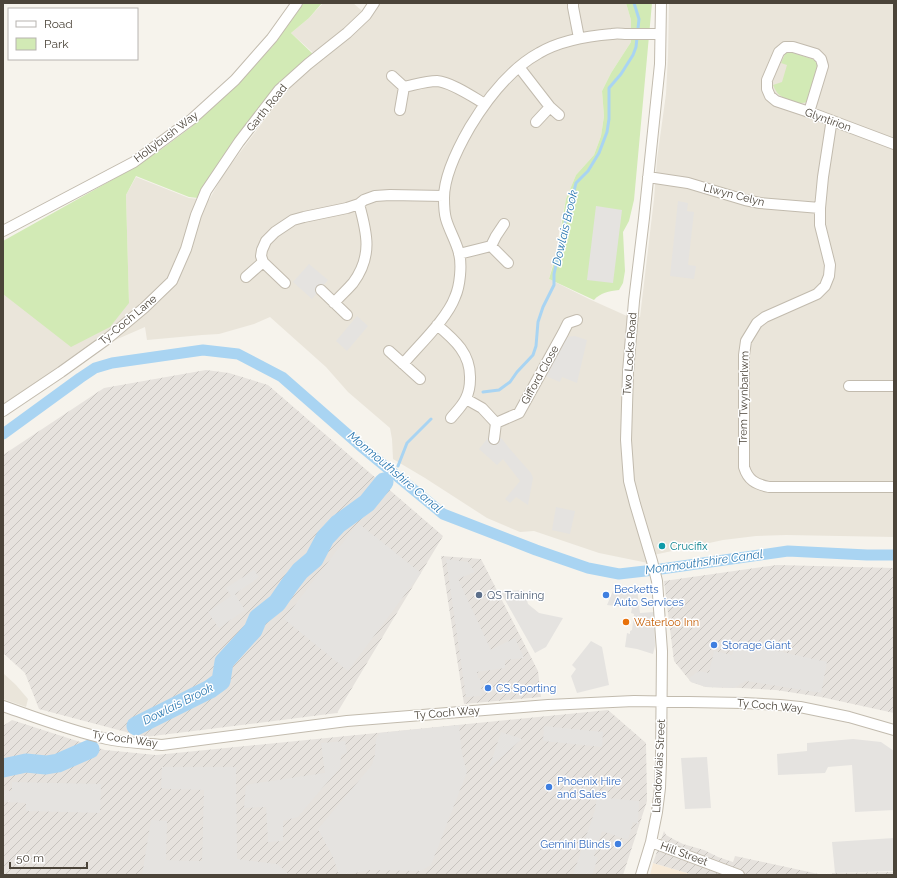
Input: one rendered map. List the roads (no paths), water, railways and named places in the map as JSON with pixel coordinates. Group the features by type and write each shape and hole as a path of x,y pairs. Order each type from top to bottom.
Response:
{"street":[{"name":"Hollybush Way","path":"3,231 134,162 192,119 235,80 272,38 297,3"},
{"name":"Garth Road","path":"206,192 240,142 279,90 308,64 347,33 366,15 374,3"},
{"path":"573,3 579,38"},
{"name":"Two Locks Road","path":"661,3 660,64 633,308 628,372 626,440 629,481 656,578 661,631 662,702"},
{"path":"403,364 449,310 455,297 461,269 459,254 446,219 444,196 447,176 464,136 494,92 519,67 539,53 559,44 579,38 614,33 660,34"},
{"name":"Glyntirion","path":"809,112 824,66 821,59 816,54 793,47 785,47 779,52 767,80 767,89 770,96 776,101 894,144"},
{"path":"519,67 550,107 559,115"},
{"path":"392,76 404,87"},
{"path":"404,87 439,81 449,84 485,104"},
{"path":"400,110 404,87"},
{"path":"536,122 550,107"},
{"name":"Trem Twynbarlwm","path":"833,122 831,125 823,177 820,208 820,225 830,265 829,276 825,286 817,294 765,317 757,323 746,341 744,355 744,467 746,474 752,480 760,485 769,487 894,487"},
{"name":"Llwyn Celyn","path":"648,177 688,183 760,203 820,208"},
{"name":"Ty-Coch Lane","path":"3,411 107,339 144,308 172,281 186,249 196,216 206,192"},
{"path":"285,283 263,262 261,256 266,241 275,232 289,222 304,217 347,208 375,196 390,194 444,196"},
{"path":"334,303 353,282 362,269 366,256 367,241 359,204"},
{"path":"459,254 491,246 504,224"},
{"path":"491,246 508,263"},
{"path":"246,277 263,262"},
{"path":"321,290 347,316"},
{"name":"Gifford Close","path":"496,423 519,413 568,323 577,320"},
{"path":"437,325 458,345 467,357 470,371 470,386 466,399 451,418"},
{"path":"389,351 420,379"},
{"path":"849,386 894,386"},
{"path":"466,399 482,408 496,423 494,439"},
{"name":"Ty Coch Way","path":"3,706 51,723 99,737 136,743 162,745 347,721 548,704 634,701 744,703 800,707 849,717 894,730"},
{"name":"Llandowlais Street","path":"641,875 651,842 660,788 662,702"},
{"name":"Hill Street","path":"651,842 739,875"}],"waterway":[{"name":"Dowlais Brook","path":"483,392 499,390 510,382 533,355 536,346 538,322 543,307 554,285 554,274 566,218 576,183 588,171 599,153 607,132 609,119 609,88 621,74 633,55 636,47 639,19 634,3"},
{"name":"Monmouthshire Canal","path":"3,434 95,368 112,363 203,350 238,354 282,377 363,448 443,514 536,550 588,568 619,574 788,551 894,555"},
{"name":"Dowlais Brook","path":"398,466 407,443 431,419"},
{"name":"Dowlais Brook","path":"136,726 210,689 221,681 224,662 253,630 258,618 277,603 300,571 314,559 325,538 338,524 367,503 384,482"},
{"name":"Dowlais Brook","path":"3,768 26,763 46,765 58,763 90,749"}],"place":[{"name":"Crucifix","path":"662,546"},
{"name":"QS Training","path":"479,595"},
{"name":"Becketts Auto Services","path":"606,595"},
{"name":"Waterloo Inn","path":"626,622"},
{"name":"Storage Giant","path":"714,645"},
{"name":"CS Sporting","path":"488,688"},
{"name":"Phoenix Hire and Sales","path":"549,787"},
{"name":"Gemini Blinds","path":"618,844"}]}
